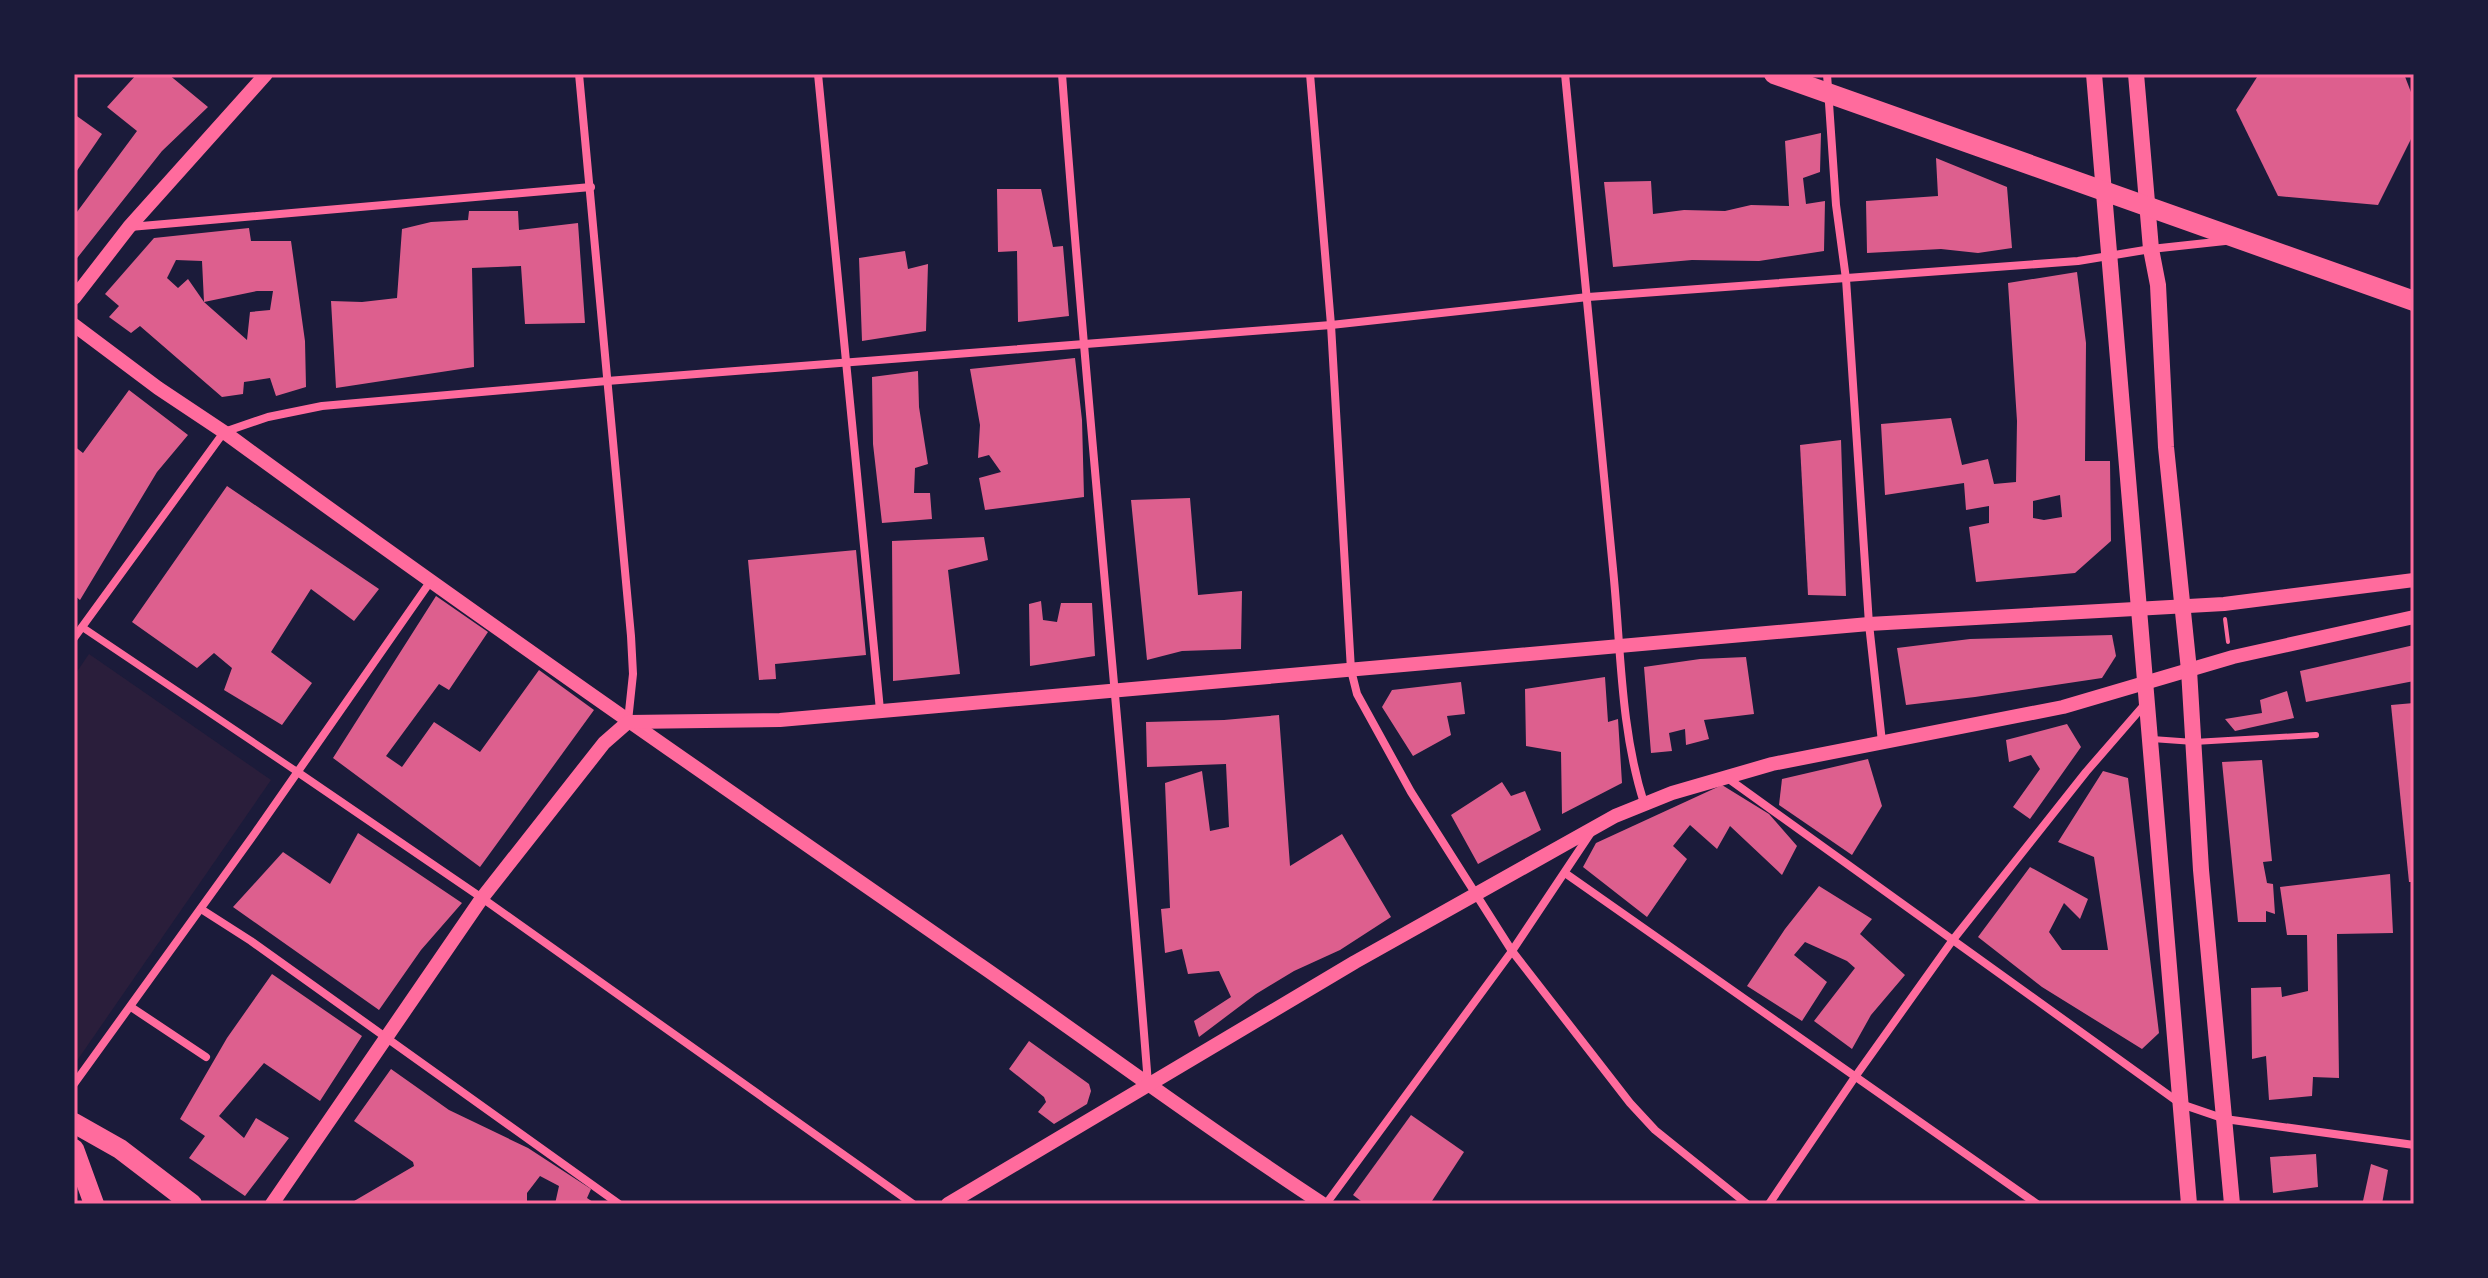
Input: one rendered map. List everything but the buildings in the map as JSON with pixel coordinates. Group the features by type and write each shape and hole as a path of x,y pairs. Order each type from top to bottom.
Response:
{"main road":[{"path":"1774,74 1828,83 2105,191 2414,301"},
{"path":"2094,74 2189,1204"},
{"path":"2136,74 2151,249 2158,285 2166,447 2180,607 2189,670 2201,870 2232,1204"},
{"path":"74,1123 120,1149 192,1204"},
{"path":"74,1149 94,1204"}],"street":[{"path":"74,298 129,227 266,74"},
{"path":"272,1204 482,898 604,743 628,722 632,698 632,649 579,74"},
{"path":"818,74 880,710"},
{"path":"1062,74 1113,691 1128,819 1148,1084"},
{"path":"1310,74 1331,325 1351,670 1357,694 1411,792 1512,951 1630,1103 1655,1130 1747,1204"},
{"path":"1565,74 1621,645 1627,738 1644,803"},
{"path":"1828,83 1836,205 1846,279 1869,624 1882,742"},
{"path":"129,227 591,187"},
{"path":"74,638 78,624 224,432 268,417 322,406 1331,325 1588,297 2078,261 2237,240"},
{"path":"74,325 628,722 1324,1204 1512,951 1594,828"},
{"path":"628,722 780,720 1869,624 2224,604 2414,580"},
{"path":"74,1084 430,582"},
{"path":"948,1204 1355,962 1644,803 1772,764 2063,707 2233,657 2414,617"},
{"path":"78,624 482,898 913,1204"},
{"path":"1769,1204 1952,941 2145,703"},
{"path":"1725,777 2181,1104 2225,1119 2414,1145"},
{"path":"1565,873 2037,1204"},
{"path":"201,909 251,941 619,1204"},
{"path":"131,1007 206,1057"}],"lane":[{"path":"2148,738 2194,742 2316,735"}],"path":[{"path":"2224,604 2226,637 2233,657"}],"shaded area":[{"path":"89,654 271,780 74,1065 74,676"}]}
